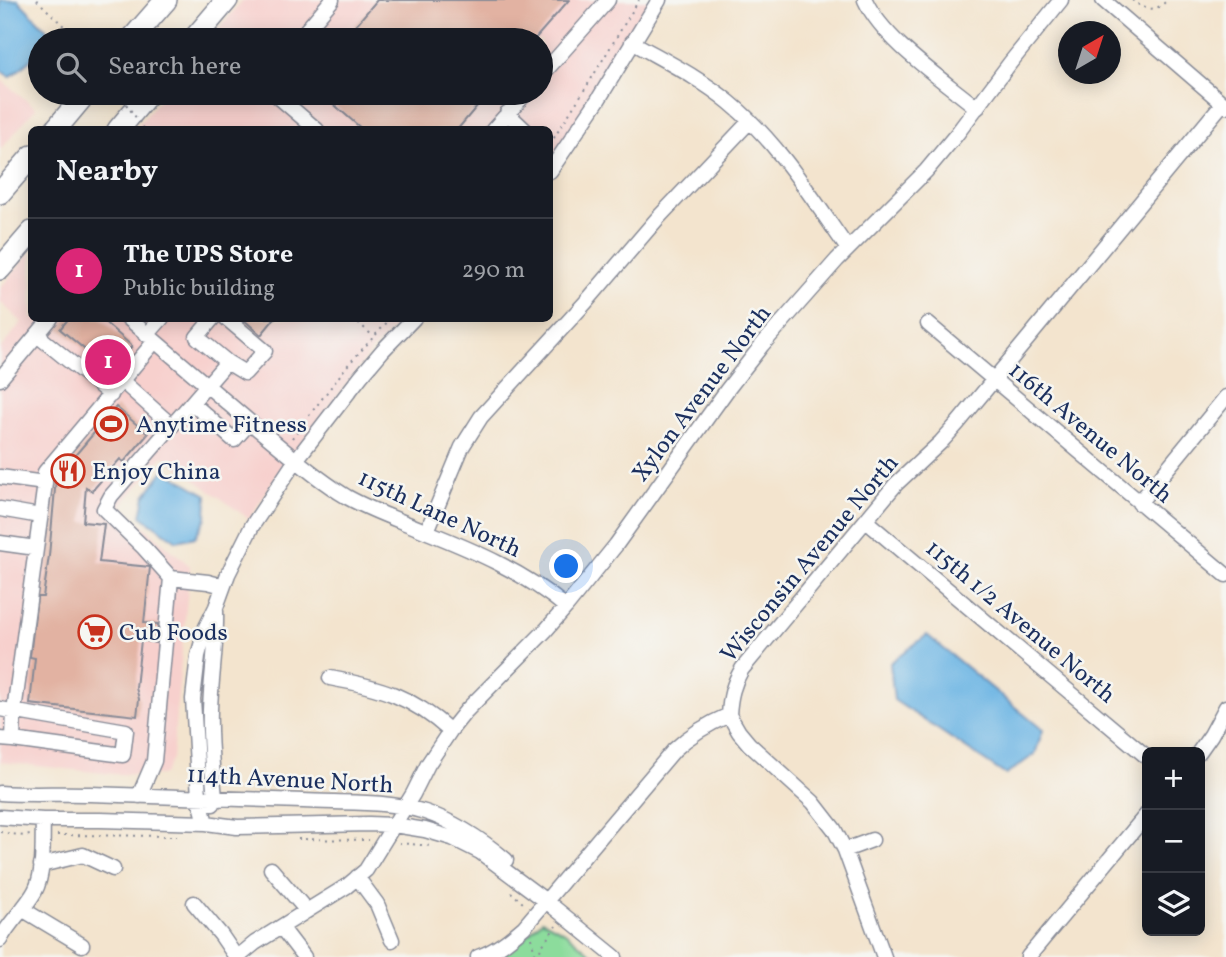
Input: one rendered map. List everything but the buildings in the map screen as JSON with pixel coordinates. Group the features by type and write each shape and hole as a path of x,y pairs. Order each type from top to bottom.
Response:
{"highway":[{"path":"142,28 166,0"},
{"path":"203,28 227,0"},
{"path":"58,126 76,105"},
{"path":"121,126 139,105"},
{"path":"0,193 28,161"},
{"path":"0,269 28,237"}],"street":[{"path":"308,28 332,0"},
{"path":"553,62 608,0"},
{"path":"553,159 598,100 659,0"},
{"path":"865,0 883,28 976,108"},
{"name":"Xylon Avenue North","path":"237,957 358,877 372,861 428,764 466,711 566,607 616,545 746,365 848,249 926,171 1061,0"},
{"path":"1103,0 1224,105"},
{"path":"632,42 698,79 730,102 750,121 774,146 848,249"},
{"path":"288,105 312,126"},
{"path":"496,126 515,105"},
{"name":"Wisconsin Avenue North","path":"729,715 734,684 742,669 896,484 941,443 1224,105"},
{"path":"507,113 522,126"},
{"path":"427,531 462,447 481,417 579,310 657,219 750,121"},
{"path":"0,379 48,322"},
{"name":"115th Lane North","path":"133,322 320,479 388,517 427,531 509,568 531,580 566,607"},
{"path":"7,710 126,730 123,755 7,740 7,710 36,548 45,472 122,381 160,322"},
{"path":"210,322 197,337 245,373 265,351 231,322"},
{"path":"206,823 199,797 192,699 198,656 223,586 252,526 296,460 361,376 410,322"},
{"name":"116th Avenue North","path":"928,324 1226,575"},
{"path":"37,335 111,395"},
{"path":"223,586 171,578 104,509 111,496 228,362"},
{"path":"122,381 171,425"},
{"path":"1139,503 1226,397"},
{"path":"192,402 234,440 250,422"},
{"path":"0,477 45,484"},
{"path":"0,509 40,516"},
{"name":"115th 1/2 Avenue North","path":"866,521 1142,753"},
{"path":"0,543 36,548"},
{"path":"139,796 155,761 171,578"},
{"path":"206,823 215,797 209,712 217,630 216,607"},
{"path":"330,678 369,685 396,695 425,711 450,731"},
{"path":"1203,747 1226,707"},
{"path":"478,957 508,941 524,927 688,736 729,715 749,744 802,790 824,814 845,850 884,957"},
{"name":"114th Avenue North","path":"0,793 367,803 423,811 452,822 482,840 529,879 546,901"},
{"name":"114th Avenue North","path":"0,817 206,823 237,827 394,825 425,830 464,843 480,852 615,957"},
{"path":"0,940 35,891 41,865 43,820"},
{"path":"1028,957 1142,820"},
{"path":"845,850 872,839"},
{"path":"41,865 83,855 113,869"},
{"path":"271,869 307,911"},
{"path":"358,877 377,904 392,940"},
{"path":"194,904 237,957"},
{"path":"22,909 82,945"},
{"path":"281,927 304,957"}],"path":[{"path":"37,0 66,28"},
{"path":"553,139 639,0"},
{"path":"1132,0 1146,9 1163,5 1167,0"},
{"path":"127,105 142,126"},
{"path":"357,322 374,337"},
{"path":"290,442 327,391 387,322"},
{"path":"0,832 24,836"},
{"path":"400,843 439,847"},
{"path":"508,889 527,906"},
{"path":"536,957 557,925"},
{"path":"524,927 531,936 536,957"}],"shaded area":[{"path":"243,0 650,0 553,156 553,126 137,126 155,105 553,105 553,28 219,28"},
{"path":"0,79 28,102 28,105 36,108 0,150"},
{"path":"28,255 28,322 400,322 373,349 280,470 249,519 163,456 121,506 190,566 172,758 164,775 113,774 0,762 0,349 22,322 0,302 0,289"}],"green space":[{"path":"542,920 565,932 595,957 499,957 520,942"}],"water":[{"path":"0,0 18,0 45,28 28,28 28,62 25,65 10,77 0,70"},
{"path":"164,470 207,495 206,518 195,537 177,541 141,516 145,496"},
{"path":"927,635 1043,730 1035,754 1006,775 894,700 890,663"}],"place":[{"name":"The UPS Store","path":"108,362"},
{"name":"Anytime Fitness","path":"111,424"},
{"name":"Enjoy China","path":"68,471"},
{"name":"Cub Foods","path":"95,632"}]}
